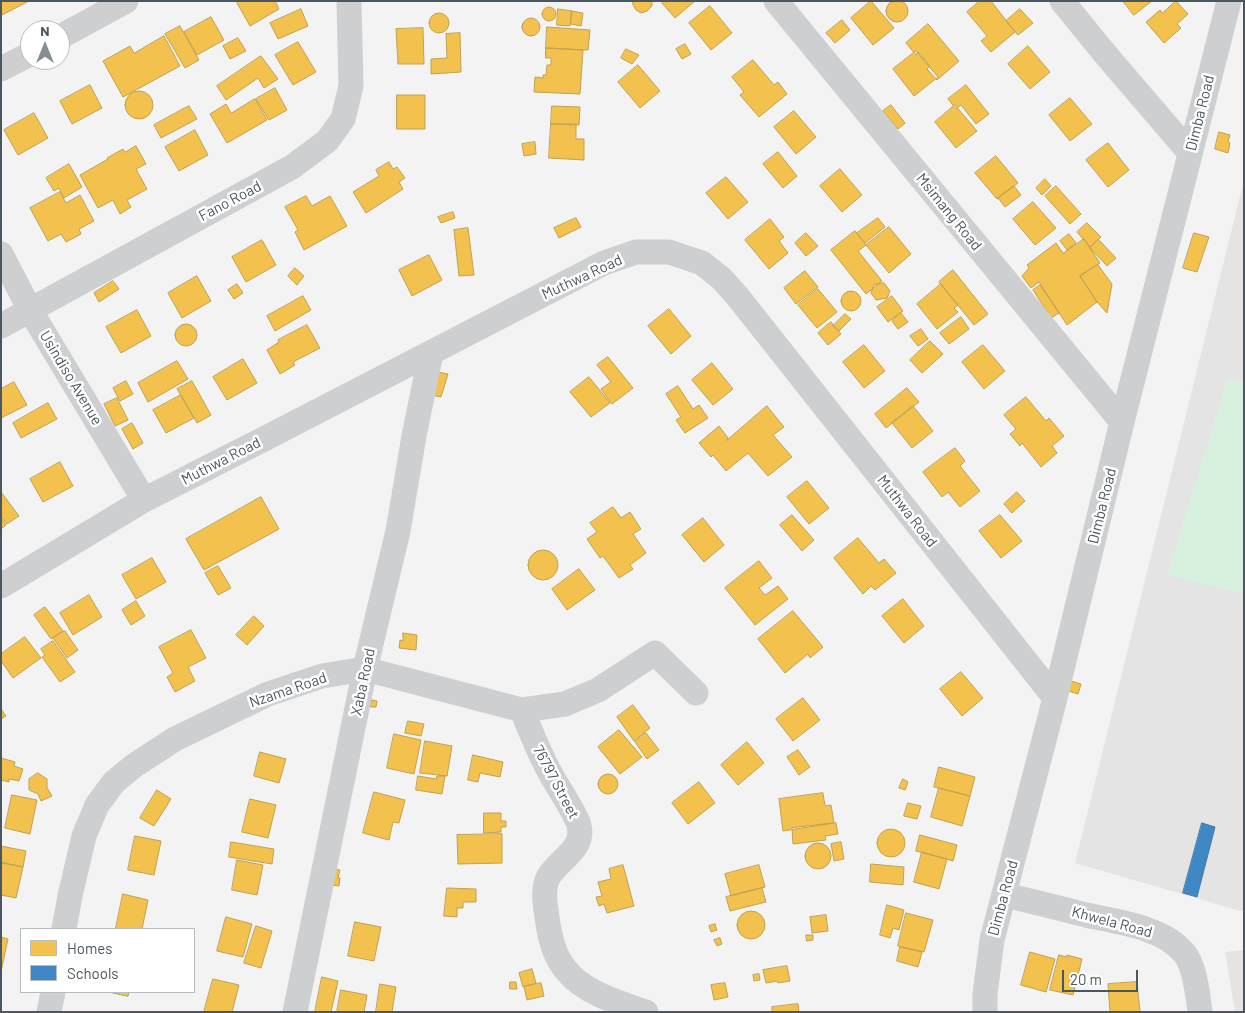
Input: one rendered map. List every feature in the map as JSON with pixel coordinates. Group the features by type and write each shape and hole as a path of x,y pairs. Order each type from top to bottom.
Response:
{"street":[{"path":"70,32 126,1"},
{"name":"Fano Road","path":"1,326 292,167 327,142 343,119 352,86 349,1"},
{"name":"Msimang Road","path":"776,1 1122,422"},
{"path":"1062,1 1112,63 1190,153"},
{"name":"Dimba Road","path":"985,1012 985,994 992,940 1055,698 1122,422 1229,1"},
{"path":"1,69 20,59"},
{"name":"Muthwa Road","path":"1,586 144,500 604,263 636,252 669,252 702,263 722,279 738,297 1055,698"},
{"name":"Usindiso Avenue","path":"1,254 30,310 144,500"},
{"name":"Xaba Road","path":"295,1012 365,669 398,531 414,436 431,353"},
{"name":"Nzama Road","path":"64,928 84,836 98,804 114,782 135,765 175,738 268,694 322,676 365,669 522,710 565,704 598,690 655,653 696,692"},
{"name":"76797 Street","path":"522,710 548,770 580,826 578,843 548,877 544,896 556,954 566,970 581,984 613,1001 646,1012"},
{"name":"Khwela Road","path":"1004,895 1147,930 1171,941 1186,954 1194,974 1200,1012"},
{"path":"49,1012 52,993"}],"shaded area":[{"path":"1244,180 1244,912 1075,863"},
{"path":"1244,950 1244,1012 1235,1012 1225,952"}],"green space":[{"path":"1228,378 1244,382 1244,594 1167,575"}],"building: Homes":[{"path":"897,0 905,3 908,11 905,19 897,22 889,19 886,11 889,3"},
{"path":"1,1 29,1 2,15"},
{"path":"240,1 275,1 279,9 250,26 237,3"},
{"path":"633,1 652,1 652,6 647,11 641,13 636,10"},
{"path":"664,1 695,1 675,18 662,3"},
{"path":"871,1 894,28 873,45 851,18"},
{"path":"980,1 991,1 1015,32 991,52 981,41 987,36 967,12"},
{"path":"1123,1 1152,1 1134,15"},
{"path":"1176,1 1188,14 1177,24 1181,28 1164,43 1146,22 1160,10 1162,13"},
{"path":"710,6 732,33 711,50 689,23"},
{"path":"546,7 552,7 556,14 552,21 546,21 542,17 542,11"},
{"path":"301,9 308,26 278,39 270,23"},
{"path":"558,9 572,11 570,26 557,25"},
{"path":"1020,9 1033,23 1018,35 1006,21"},
{"path":"572,11 583,13 581,26 571,24"},
{"path":"439,13 446,16 449,23 446,30 439,33 432,30 429,23 432,16"},
{"path":"211,17 224,40 197,55 184,32"},
{"path":"527,18 535,18 540,23 538,34 527,36 522,31 522,23"},
{"path":"842,20 850,30 835,43 826,33"},
{"path":"928,24 959,61 937,80 927,69 930,66 918,52 916,55 906,43"},
{"path":"180,26 199,60 185,68 165,34"},
{"path":"547,27 590,30 588,50 546,48"},
{"path":"423,28 424,64 398,64 396,29"},
{"path":"460,33 461,72 431,74 431,59 447,58 446,34"},
{"path":"164,36 180,66 123,97 103,61 130,46 134,53"},
{"path":"238,38 246,51 230,59 223,46"},
{"path":"298,42 316,72 293,85 275,55"},
{"path":"685,44 691,54 682,59 676,49"},
{"path":"1028,46 1050,72 1030,89 1008,64"},
{"path":"546,48 583,50 580,94 534,92 535,77 543,78 543,75 546,75 547,65 551,65 551,58 546,58"},
{"path":"626,49 639,55 632,64 621,58"},
{"path":"916,51 938,77 914,96 893,69"},
{"path":"261,56 278,79 264,88 258,78 226,100 217,86"},
{"path":"753,60 774,85 778,82 787,94 759,117 740,95 744,92 732,77"},
{"path":"638,65 660,91 640,108 618,82"},
{"path":"90,85 102,108 72,124 60,101"},
{"path":"966,85 989,114 976,124 961,105 956,109 948,99"},
{"path":"275,88 287,110 269,120 256,99"},
{"path":"139,91 149,95 153,105 149,115 139,119 129,115 125,105 129,95"},
{"path":"397,95 425,95 425,129 397,129"},
{"path":"1070,98 1092,124 1070,141 1049,115"},
{"path":"255,99 267,120 227,143 210,114 226,104 231,113"},
{"path":"891,105 905,123 898,129 883,111"},
{"path":"955,105 977,131 956,148 935,122"},
{"path":"189,106 197,119 161,138 154,125"},
{"path":"552,106 580,107 579,125 551,124"},
{"path":"794,111 816,137 796,154 774,127"},
{"path":"34,113 48,138 18,155 4,130"},
{"path":"551,124 576,124 576,139 584,139 584,160 549,158"},
{"path":"195,130 208,155 179,171 165,147"},
{"path":"1219,132 1230,135 1228,153 1215,149"},
{"path":"535,142 536,154 524,156 522,144"},
{"path":"1108,143 1129,170 1108,187 1086,160"},
{"path":"136,146 146,164 136,169 147,189 127,200 131,207 120,214 113,200 98,208 80,175 123,149 125,152"},
{"path":"778,152 797,176 783,188 763,164"},
{"path":"996,156 1018,183 997,199 975,173"},
{"path":"389,162 393,169 397,167 405,178 399,182 403,189 366,213 353,192 379,176 376,170"},
{"path":"69,164 82,187 64,198 59,188 54,191 46,178"},
{"path":"840,169 862,195 842,212 820,186"},
{"path":"726,177 748,202 728,219 706,193"},
{"path":"1045,179 1051,186 1042,195 1036,188"},
{"path":"1014,186 1021,195 1005,207 998,198"},
{"path":"1056,186 1081,214 1070,224 1045,196"},
{"path":"60,192 66,203 80,195 94,221 79,229 81,234 66,242 61,234 48,241 30,208"},
{"path":"306,196 312,206 330,196 347,226 304,250 295,232 298,230 285,207"},
{"path":"1033,202 1056,228 1035,245 1013,219"},
{"path":"453,212 455,218 441,223 438,217"},
{"path":"576,218 581,227 559,238 554,228"},
{"path":"878,218 885,227 865,243 857,233"},
{"path":"770,219 784,237 779,241 788,253 769,269 745,240"},
{"path":"1087,223 1101,237 1090,247 1077,232"},
{"path":"889,227 911,254 889,273 866,245"},
{"path":"468,228 474,275 459,276 454,230"},
{"path":"855,231 866,245 858,251 882,281 866,294 831,250"},
{"path":"806,233 818,246 806,256 795,243"},
{"path":"1194,233 1209,237 1197,272 1183,268"},
{"path":"1069,234 1076,243 1067,250 1060,241"},
{"path":"1084,239 1100,263 1080,276 1097,302 1067,325 1039,282 1031,288 1022,276 1029,268 1027,265 1056,243 1063,253"},
{"path":"262,240 276,265 246,282 232,257"},
{"path":"1099,240 1116,258 1107,266 1090,248"},
{"path":"429,255 442,280 412,296 399,270"},
{"path":"1098,265 1112,284 1107,313 1097,302 1080,276"},
{"path":"295,268 304,276 297,285 288,276"},
{"path":"953,270 988,314 974,325 939,282"},
{"path":"805,271 818,287 796,304 784,288"},
{"path":"197,276 211,301 182,318 168,293"},
{"path":"113,281 119,289 99,302 94,293"},
{"path":"884,283 890,291 887,298 876,300 871,293 874,285"},
{"path":"237,284 243,293 234,299 228,290"},
{"path":"941,284 958,305 954,308 958,312 937,329 917,304"},
{"path":"1040,285 1059,313 1051,318 1033,290"},
{"path":"818,289 837,312 817,328 798,305"},
{"path":"847,291 855,291 861,297 861,305 855,311 847,311 841,305 841,297"},
{"path":"303,296 311,310 275,331 267,316"},
{"path":"892,296 903,311 888,322 877,307"},
{"path":"669,309 691,336 671,354 648,326"},
{"path":"137,310 151,336 121,353 106,327"},
{"path":"901,313 908,322 898,329 892,321"},
{"path":"845,314 851,319 839,331 833,326"},
{"path":"961,317 969,329 949,344 940,333"},
{"path":"831,322 841,334 828,345 818,333"},
{"path":"186,324 194,327 197,335 194,343 186,346 178,343 175,335 178,327"},
{"path":"307,325 320,348 293,362 295,365 280,374 267,350 279,342 278,340"},
{"path":"921,329 928,339 918,346 910,336"},
{"path":"930,341 943,354 922,373 910,360"},
{"path":"864,345 885,371 864,388 843,362"},
{"path":"983,345 1005,371 984,389 962,362"},
{"path":"608,357 633,388 612,404 601,389 611,382 597,365"},
{"path":"243,359 257,383 227,400 213,377"},
{"path":"177,361 188,379 148,402 138,383"},
{"path":"712,363 733,389 713,405 692,380"},
{"path":"438,372 448,374 441,397 431,395"},
{"path":"589,377 610,403 591,417 570,392"},
{"path":"126,381 133,394 120,401 113,388"},
{"path":"192,381 211,415 197,423 177,389"},
{"path":"14,382 27,405 1,418 1,389"},
{"path":"678,386 693,409 699,405 708,418 685,433 676,420 681,417 666,394"},
{"path":"907,388 919,402 886,428 875,414"},
{"path":"181,395 194,418 166,433 153,410"},
{"path":"1026,397 1046,421 1049,418 1064,436 1052,446 1057,453 1041,467 1022,443 1020,446 1010,434 1016,429 1004,415"},
{"path":"117,398 128,420 115,426 104,404"},
{"path":"48,403 57,419 21,438 13,423"},
{"path":"767,406 784,427 773,435 792,457 768,476 748,453 726,471 713,455 711,457 699,443 719,426 728,438 727,440"},
{"path":"913,406 933,431 912,448 892,423"},
{"path":"132,423 143,443 133,449 122,429"},
{"path":"955,448 965,461 960,466 980,491 960,507 948,492 942,497 923,472"},
{"path":"60,462 73,486 43,502 30,479"},
{"path":"807,481 829,508 809,524 787,497"},
{"path":"1,492 19,516 7,524 1,516"},
{"path":"1017,492 1025,501 1012,513 1004,504"},
{"path":"261,497 279,529 204,570 186,539"},
{"path":"613,507 621,518 630,512 641,529 633,534 646,553 630,565 633,569 619,578 603,556 600,558 587,539 597,532 590,523"},
{"path":"792,515 814,540 802,551 780,525"},
{"path":"1000,515 1022,541 1001,558 979,531"},
{"path":"1,518 6,525 1,529"},
{"path":"703,518 724,545 704,562 682,535"},
{"path":"858,538 879,563 884,559 896,573 875,590 871,586 863,594 834,558"},
{"path":"543,550 549,551 557,559 557,571 549,579 543,580 537,579 529,571 528,565 529,559 537,551"},
{"path":"152,558 166,582 136,599 122,575"},
{"path":"759,561 772,578 759,588 765,595 778,586 788,599 755,625 725,588"},
{"path":"218,566 231,588 218,595 205,573"},
{"path":"579,569 595,590 567,610 552,589"},
{"path":"89,595 102,617 73,635 60,613"},
{"path":"903,599 924,626 904,643 882,616"},
{"path":"136,601 145,616 131,625 122,610"},
{"path":"45,607 63,631 51,639 34,615"},
{"path":"793,611 823,647 810,658 808,654 785,673 758,639"},
{"path":"254,616 264,626 247,645 236,635"},
{"path":"191,630 206,658 188,667 195,681 175,692 167,677 173,673 159,647"},
{"path":"65,631 78,650 67,658 53,638"},
{"path":"403,633 417,635 416,650 399,648 400,640 403,641"},
{"path":"25,637 41,658 13,678 1,661 1,654"},
{"path":"53,641 75,672 60,682 42,657 45,655 41,649"},
{"path":"961,672 983,698 962,716 940,689"},
{"path":"1071,681 1081,684 1078,694 1068,691"},
{"path":"803,698 820,720 793,741 776,719"},
{"path":"372,700 377,701 376,707 371,707"},
{"path":"633,705 650,728 634,741 617,717"},
{"path":"1,709 6,716 1,719"},
{"path":"408,721 424,724 421,736 405,733"},
{"path":"619,730 642,757 620,774 598,747"},
{"path":"646,733 659,750 647,759 635,742"},
{"path":"394,734 421,740 414,774 387,768"},
{"path":"425,741 452,746 447,776 420,773"},
{"path":"747,742 764,763 738,785 721,765"},
{"path":"798,750 810,767 799,775 787,757"},
{"path":"260,752 286,759 279,783 254,776"},
{"path":"473,755 503,762 500,777 480,773 478,782 468,780"},
{"path":"1,758 15,762 14,766 23,769 19,781 9,779 9,782 1,780"},
{"path":"939,767 975,777 970,796 934,787"},
{"path":"38,773 47,779 47,788 52,796 41,801 38,794 29,790 29,779"},
{"path":"608,774 615,777 618,784 615,791 608,794 601,791 598,784 601,777"},
{"path":"418,776 436,779 437,776 445,776 442,794 416,790"},
{"path":"903,779 908,782 905,790 899,788"},
{"path":"699,782 715,803 688,824 672,803"},
{"path":"939,788 970,796 962,826 931,817"},
{"path":"157,790 171,799 154,826 140,818"},
{"path":"374,792 405,800 399,823 393,822 389,840 363,833"},
{"path":"823,793 825,806 831,805 834,823 783,831 779,799"},
{"path":"12,795 37,800 30,834 5,828"},
{"path":"250,799 276,805 268,838 242,832"},
{"path":"908,803 921,806 917,819 904,816"},
{"path":"484,813 501,813 501,821 506,821 506,827 501,827 501,832 484,833"},
{"path":"836,823 838,834 825,836 826,840 793,844 792,828"},
{"path":"891,829 901,833 905,843 901,853 891,857 881,853 877,843 881,833"},
{"path":"502,834 502,863 458,864 457,835"},
{"path":"920,835 957,845 953,861 916,851"},
{"path":"135,836 161,841 154,875 128,870"},
{"path":"231,842 274,849 272,864 229,857"},
{"path":"841,842 844,859 834,861 831,844"},
{"path":"818,843 827,847 831,856 827,865 818,869 809,865 805,856 809,847"},
{"path":"1,846 26,851 23,867 1,862"},
{"path":"922,852 947,859 939,889 914,882"},
{"path":"237,860 263,865 257,895 232,890"},
{"path":"1,863 23,867 16,898 1,895"},
{"path":"871,864 904,867 903,885 870,882"},
{"path":"623,865 634,906 607,913 604,904 599,906 596,897 602,896 598,882 611,879 609,869"},
{"path":"759,865 765,887 731,896 725,874"},
{"path":"328,868 340,870 339,886 325,884"},
{"path":"447,888 476,889 476,902 463,902 463,908 457,908 457,917 444,916"},
{"path":"762,888 766,902 730,911 726,897"},
{"path":"123,894 148,900 142,928 116,928"},
{"path":"887,905 904,910 899,930 893,928 890,938 880,935"},
{"path":"751,911 761,915 765,925 761,935 751,939 741,935 737,925 741,915"},
{"path":"906,913 933,920 924,952 898,946"},
{"path":"826,915 828,931 812,933 810,917"},
{"path":"226,917 252,924 243,957 217,951"},
{"path":"355,922 381,927 374,961 348,956"},
{"path":"715,924 717,930 711,932 709,926"},
{"path":"256,926 272,931 261,968 244,963"},
{"path":"806,935 813,935 813,940 807,941"},
{"path":"1,937 8,939 1,972"},
{"path":"720,938 722,944 717,946 714,940"},
{"path":"900,947 922,952 918,967 897,961"},
{"path":"1030,952 1055,959 1046,992 1021,985"},
{"path":"1059,955 1082,959 1073,995 1050,990"},
{"path":"787,966 790,981 766,983 763,970"},
{"path":"532,969 536,983 523,987 519,973"},
{"path":"759,974 760,980 754,981 753,975"},
{"path":"322,977 338,981 331,1012 315,1012"},
{"path":"213,979 239,985 232,1012 204,1012"},
{"path":"510,982 516,982 517,989 510,989"},
{"path":"1137,982 1140,1012 1110,1012 1108,984"},
{"path":"541,983 544,996 527,1000 524,987"},
{"path":"725,983 728,997 714,1000 711,985"},
{"path":"380,984 396,987 392,1012 376,1012"},
{"path":"341,990 367,995 364,1012 337,1012"},
{"path":"114,993 129,993 128,996"},
{"path":"798,1004 799,1012 772,1012 772,1007"}],"building: Schools":[{"path":"1202,823 1215,827 1197,897 1183,893"}]}
